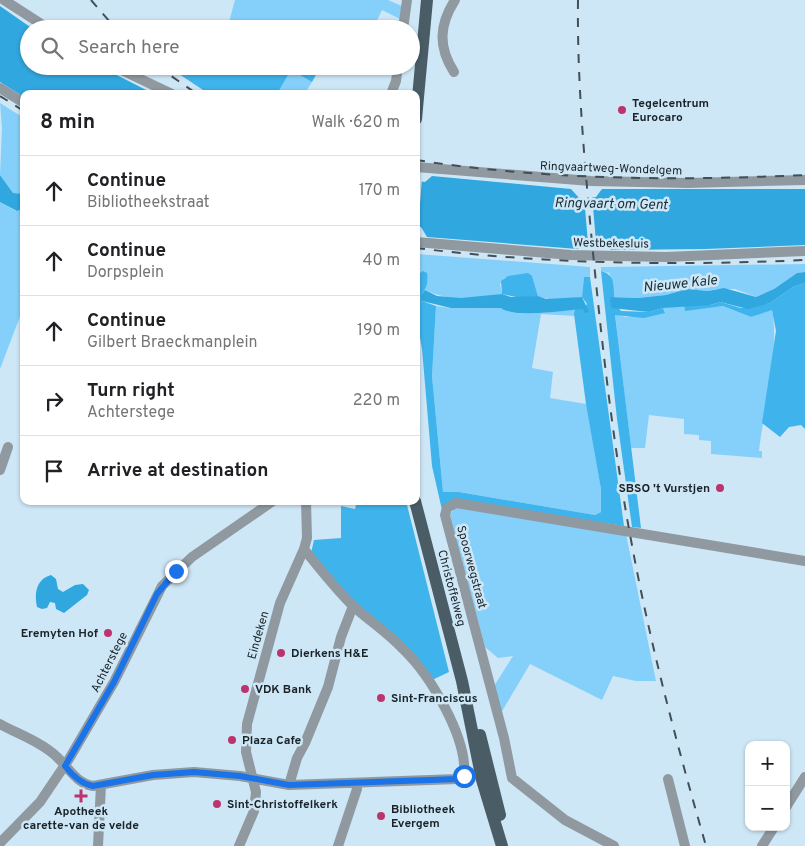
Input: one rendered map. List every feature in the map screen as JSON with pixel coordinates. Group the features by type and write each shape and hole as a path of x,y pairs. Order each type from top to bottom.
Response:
{"main road":[{"path":"419,90 427,0"},
{"name":"Christoffelweg","path":"416,505 462,681 483,746 507,846"},
{"name":"Christoffelweg","path":"462,681 475,752 502,846"}],"street":[{"path":"4,0 35,20"},
{"path":"404,20 407,0"},
{"path":"454,72 442,48 444,20 455,0"},
{"path":"133,75 164,90"},
{"path":"393,90 397,75"},
{"path":"0,88 20,100"},
{"name":"Ringvaartweg-Wondelgem","path":"420,167 591,182 707,183 805,180"},
{"name":"Westbekesluis","path":"420,242 571,255 666,257 805,251"},
{"path":"0,470 8,447"},
{"name":"Spoorwegstraat","path":"614,846 565,820 512,778 504,738 445,515 447,508 456,503 805,561"},
{"name":"Achterstege","path":"0,843 40,802 65,766 114,682 162,586 192,557 267,505"},
{"name":"Eindeken","path":"239,846 254,811 256,792 246,752 247,724 280,603 307,538 306,505"},
{"path":"0,724 50,752 73,775 87,785 101,785 153,775 194,772 289,785 458,779 464,776 465,764 454,723 442,702 408,653 353,606 304,549"},
{"path":"289,785 297,758 328,687 344,628 353,606"},
{"path":"790,801 805,777"},
{"path":"668,779 685,846"},
{"path":"338,846 357,789 356,784"},
{"path":"98,846 101,785"},
{"path":"762,846 771,831"}],"shaded area":[{"path":"235,0 388,0 404,7 402,20 382,10 377,20 229,20"},
{"path":"180,75 288,75 279,90 203,90"},
{"path":"288,75 300,75 312,82 307,90 279,90"},
{"path":"300,75 316,75 312,82"},
{"path":"0,103 20,116 20,194 13,193 0,175 2,128"},
{"path":"0,202 16,211 20,210 20,316 0,369"},
{"path":"420,254 590,267 590,277 584,278 582,297 565,299 538,296 532,276 504,278 500,284 502,294 473,298 453,298 425,290 428,278 420,275"},
{"path":"805,264 805,272 797,273 774,289 756,297 735,289 708,291 687,289 666,295 638,298 614,297 614,284 609,273 601,271 601,267"},
{"path":"423,271 428,276 420,297 420,273"},
{"path":"601,271 609,275 613,281 614,297 610,298 621,311 649,312 663,308 665,313 644,318 615,315 641,528 632,527 617,419"},
{"path":"528,273 532,276 538,296 521,298 502,294 501,281 508,276"},
{"path":"584,277 590,277 624,526 457,500 442,510 432,466 420,337 420,297 422,301 436,306 432,376 443,492 459,492 595,515 601,512 601,489 586,404 574,314 575,309 583,309 587,304 582,297"},
{"path":"805,283 805,429 801,425 789,427 780,437 762,423 776,331 772,310 751,317 723,306 685,311 684,305 710,305 720,302 741,308 770,303 793,287"},
{"path":"684,305 685,310 723,306 751,317 772,309 774,326 773,361 759,451 762,451 762,458 711,454 711,441 699,440 699,435 684,434 684,419 649,415 645,448 631,448 615,314 626,317 665,312 663,308"},
{"path":"436,306 451,308 502,308 526,314 575,309 575,316 541,314 532,368 553,372 550,398 586,404 588,407 601,489 601,512 595,515 459,492 443,492 432,376"},
{"path":"356,505 407,505 449,672 432,680 350,597 311,553 314,540 341,538 341,506 355,509"},
{"path":"457,506 626,534 656,681 636,681 613,676 602,700 530,664 501,713 494,686 513,656 498,658 485,647 450,514"}],"water":[{"path":"0,6 20,20 20,75 117,75 146,90 20,90 20,94 0,82"},
{"path":"0,175 13,193 20,194 20,210 17,211 0,202"},
{"name":"Ringvaart om Gent","path":"432,176 571,189 580,199 596,197 602,189 805,189 805,245 611,250 599,239 584,241 578,249 427,237 420,227 420,181 425,182"},
{"path":"805,272 805,283 793,287 770,303 748,309 720,302 710,305 663,308 649,312 611,308 610,297 638,298 666,295 687,289 708,291 724,288 756,297 774,289 797,273"},
{"path":"425,290 437,296 461,298 502,294 511,297 538,296 546,299 582,297 589,312 585,313 583,309 517,313 501,308 451,308 422,301 420,297"},
{"path":"51,575 56,579 58,589 63,592 75,585 83,584 89,590 87,595 64,613 56,609 55,603 50,602 47,608 37,607 36,592 39,583"}],"pier":[{"path":"420,179 422,179 420,204"},
{"path":"592,195 596,242 588,243 584,196"}],"railway":[{"path":"91,0 108,20"},
{"path":"578,0 580,87 586,174 603,348 618,463 638,579 655,656 706,846"},
{"path":"170,75 191,90"},
{"path":"0,96 20,108"},
{"path":"420,161 513,172 610,177 708,178 805,175"},
{"path":"420,248 513,257 610,262 708,263 805,260"}],"place":[{"name":"Tegelcentrum Eurocaro","path":"622,110"},
{"name":"SBSO 't Vurstjen","path":"720,488"},
{"name":"Eremyten Hof","path":"108,633"},
{"name":"Dierkens H&E","path":"281,653"},
{"name":"VDK Bank","path":"245,689"},
{"name":"Sint-Franciscus","path":"381,698"},
{"name":"Plaza Cafe","path":"232,740"},
{"name":"Apotheek carette-van de velde","path":"81,796"},
{"name":"Sint-Christoffelkerk","path":"217,804"},
{"name":"Bibliotheek Evergem","path":"381,816"}],"route":[{"path":"176,571 157,594 121,665 121,670 65,766 73,775 87,785 93,786 153,775 194,772 240,776 289,785 336,785 458,779 464,776"}],"water label":[{"name":"Nieuwe Kale","path":"680,283"}]}
